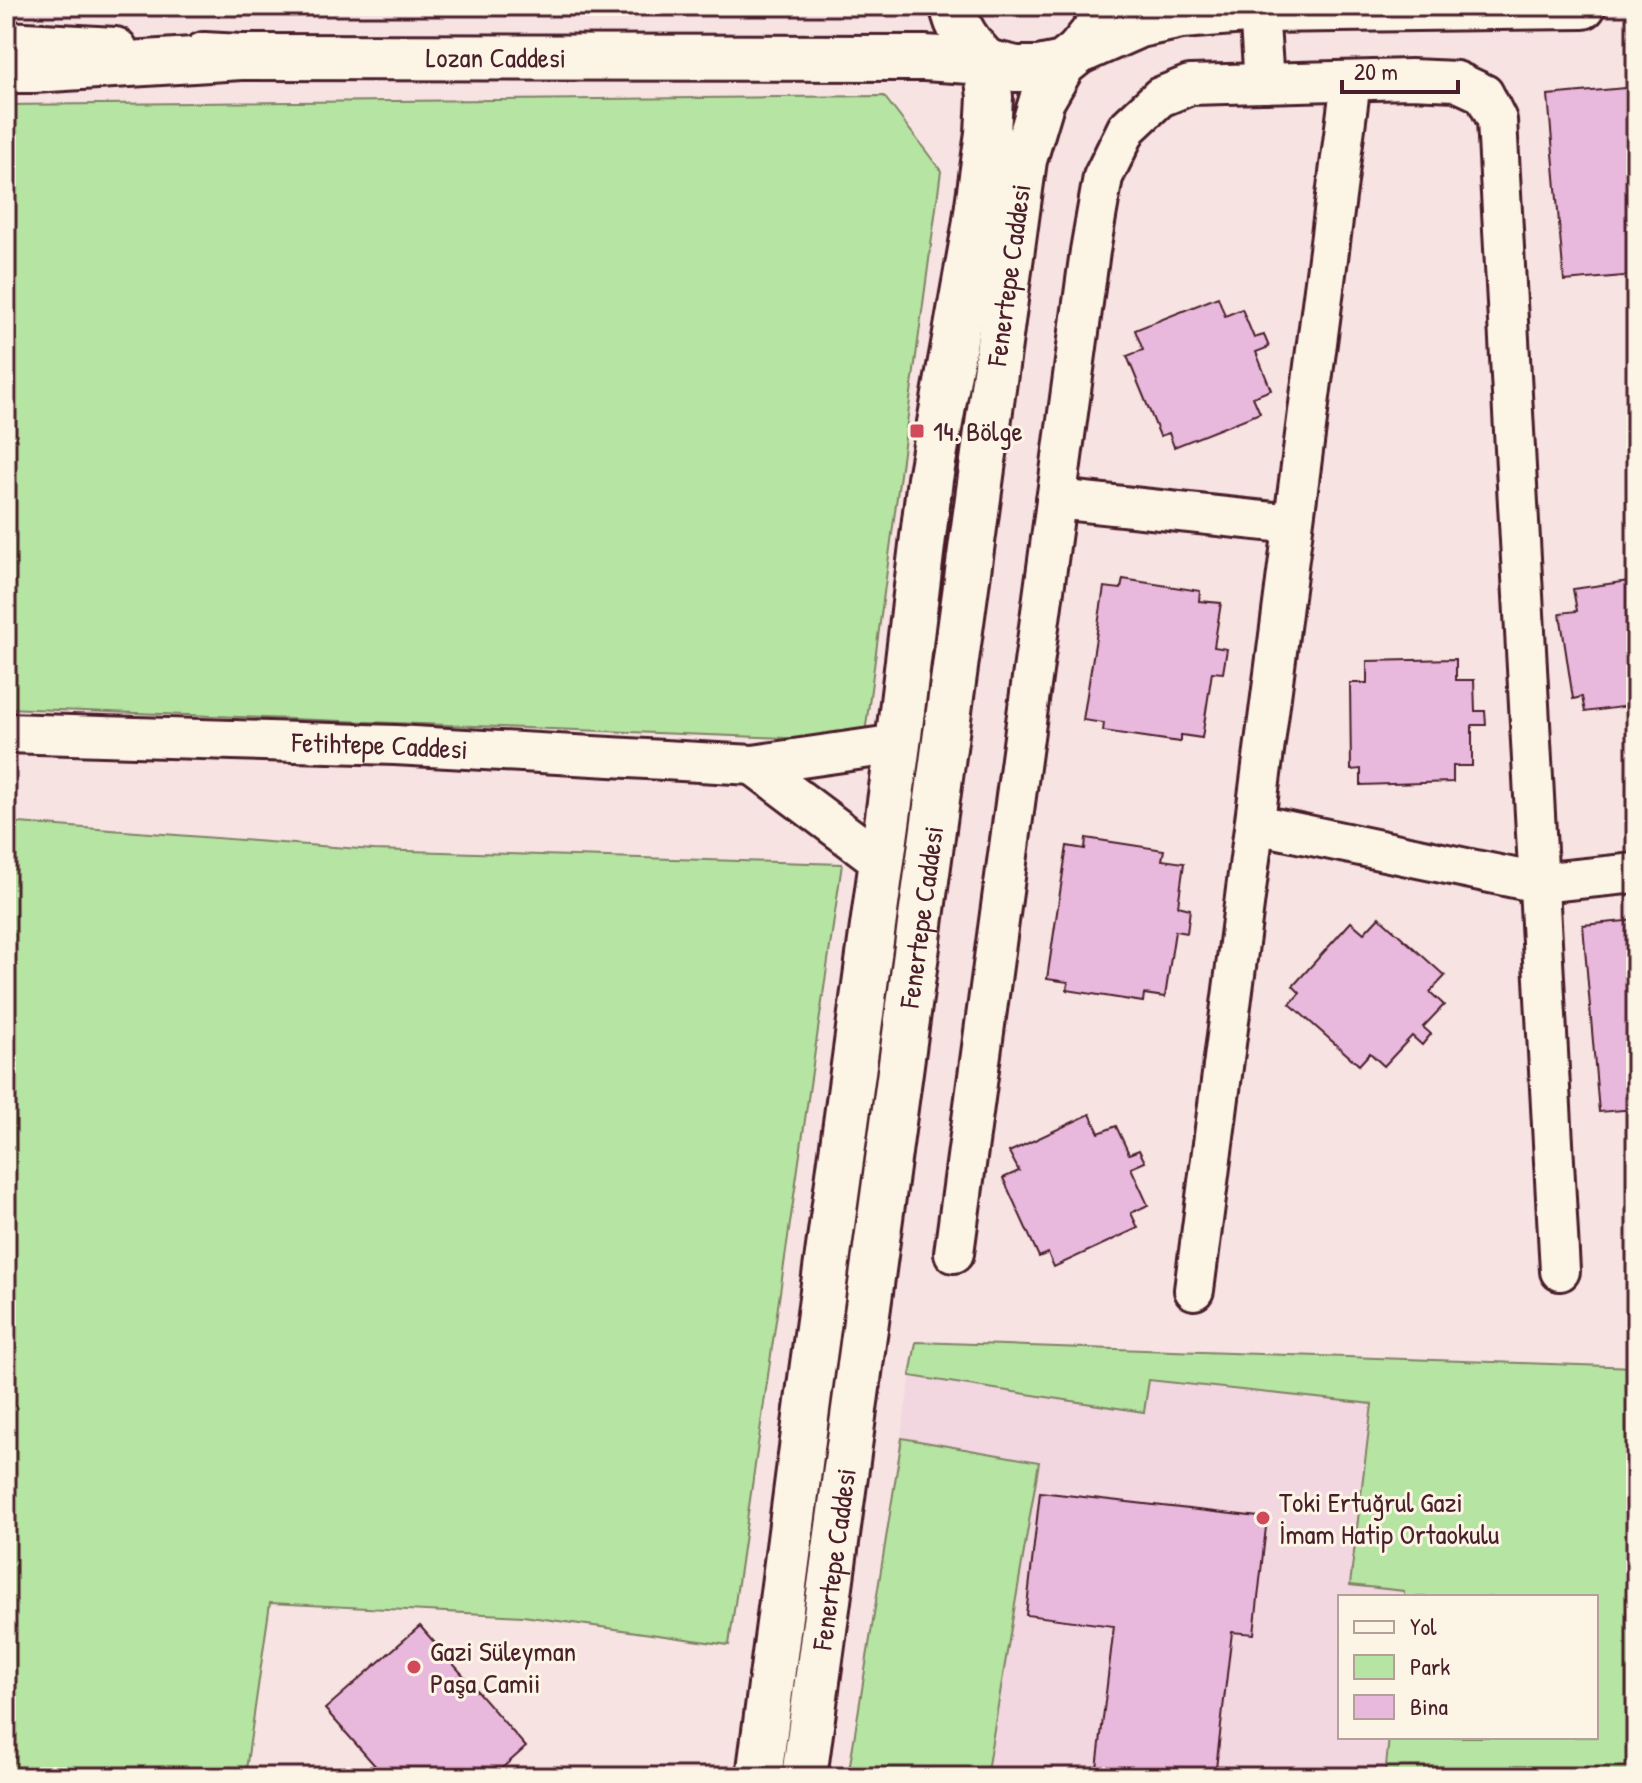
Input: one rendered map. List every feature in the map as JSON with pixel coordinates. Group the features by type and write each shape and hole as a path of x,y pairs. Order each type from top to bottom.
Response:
{"main road":[{"path":"953,6 959,26 986,62"},
{"name":"Fenertepe Caddesi","path":"804,1777 1024,160 1042,100 1070,58 1098,27 1106,6"},
{"name":"Lozan Caddesi","path":"6,44 241,57 924,58 1038,69 1070,58 1139,25 1181,16 1259,10 1583,6"},
{"path":"6,70 241,57"},
{"name":"Fenertepe Caddesi","path":"759,1777 898,744 930,479 975,227 988,133 990,97 986,62"}],"street":[{"path":"1259,10 1264,83"},
{"path":"954,1253 1090,251 1103,177 1127,128 1160,97 1190,85 1411,79 1456,81 1484,94 1497,120 1560,1271"},
{"path":"1194,1290 1351,81"},
{"path":"1056,499 1293,524"},
{"name":"Fetihtepe Caddesi","path":"6,733 395,745 753,765 898,744"},
{"path":"753,765 882,862"},
{"path":"1255,824 1538,883 1636,873"}],"shaded area":[{"name":"Toki Ertuğrul Gazi İmam Hatip Ortaokulu","path":"916,1342 1636,1367 1636,1777 848,1777"}],"green space":[{"path":"884,96 941,171 864,741 6,708 6,105"},
{"path":"6,822 373,850 842,864 729,1645 523,1616 270,1603 245,1777 6,1777"},
{"path":"916,1342 1636,1367 1636,1777 1385,1777 1389,1739 1598,1739 1598,1595 1404,1595 1404,1591 1350,1585 1372,1404 1149,1380 1144,1412 910,1376"},
{"path":"902,1438 1039,1462 986,1777 848,1777"}],"building":[{"path":"1636,87 1636,275 1564,281 1548,95"},
{"path":"1218,297 1225,316 1242,309 1254,338 1264,335 1269,347 1256,352 1271,390 1253,397 1260,413 1174,447 1169,433 1160,436 1127,356 1143,350 1135,330"},
{"path":"1123,579 1200,591 1199,601 1221,603 1214,647 1227,649 1223,673 1212,672 1202,738 1181,735 1180,742 1103,731 1104,723 1083,720 1104,587 1121,589"},
{"path":"1636,580 1636,705 1585,712 1582,697 1573,699 1560,613 1577,611 1573,589"},
{"path":"1456,659 1456,680 1474,680 1475,711 1485,711 1486,725 1472,725 1472,766 1453,766 1453,782 1361,785 1361,769 1351,770 1350,683 1367,683 1367,661"},
{"path":"1086,838 1164,850 1162,860 1184,863 1178,906 1190,909 1187,933 1175,931 1165,997 1144,994 1143,1002 1067,990 1068,982 1047,979 1067,846 1085,849"},
{"path":"1379,917 1445,976 1430,992 1444,1005 1423,1027 1431,1034 1422,1045 1412,1036 1384,1066 1370,1053 1359,1065 1290,1004 1300,993 1293,986 1351,922 1364,933"},
{"path":"1636,920 1636,1109 1599,1112 1583,925"},
{"path":"1090,1114 1099,1133 1116,1126 1129,1154 1139,1150 1145,1162 1131,1168 1148,1205 1131,1213 1138,1228 1054,1267 1048,1253 1039,1257 1003,1178 1019,1171 1009,1152"},
{"path":"1040,1492 1267,1518 1254,1634 1232,1632 1215,1777 1096,1777 1114,1626 1026,1615"},
{"name":"Gazi Süleyman Paşa Camii","path":"420,1626 526,1747 492,1777 385,1777 325,1709"}],"place":[{"name":"14. Bölge","path":"917,431"},
{"name":"Toki Ertuğrul Gazi İmam Hatip Ortaokulu","path":"1263,1518"},
{"name":"Gazi Süleyman Paşa Camii","path":"414,1667"}]}
